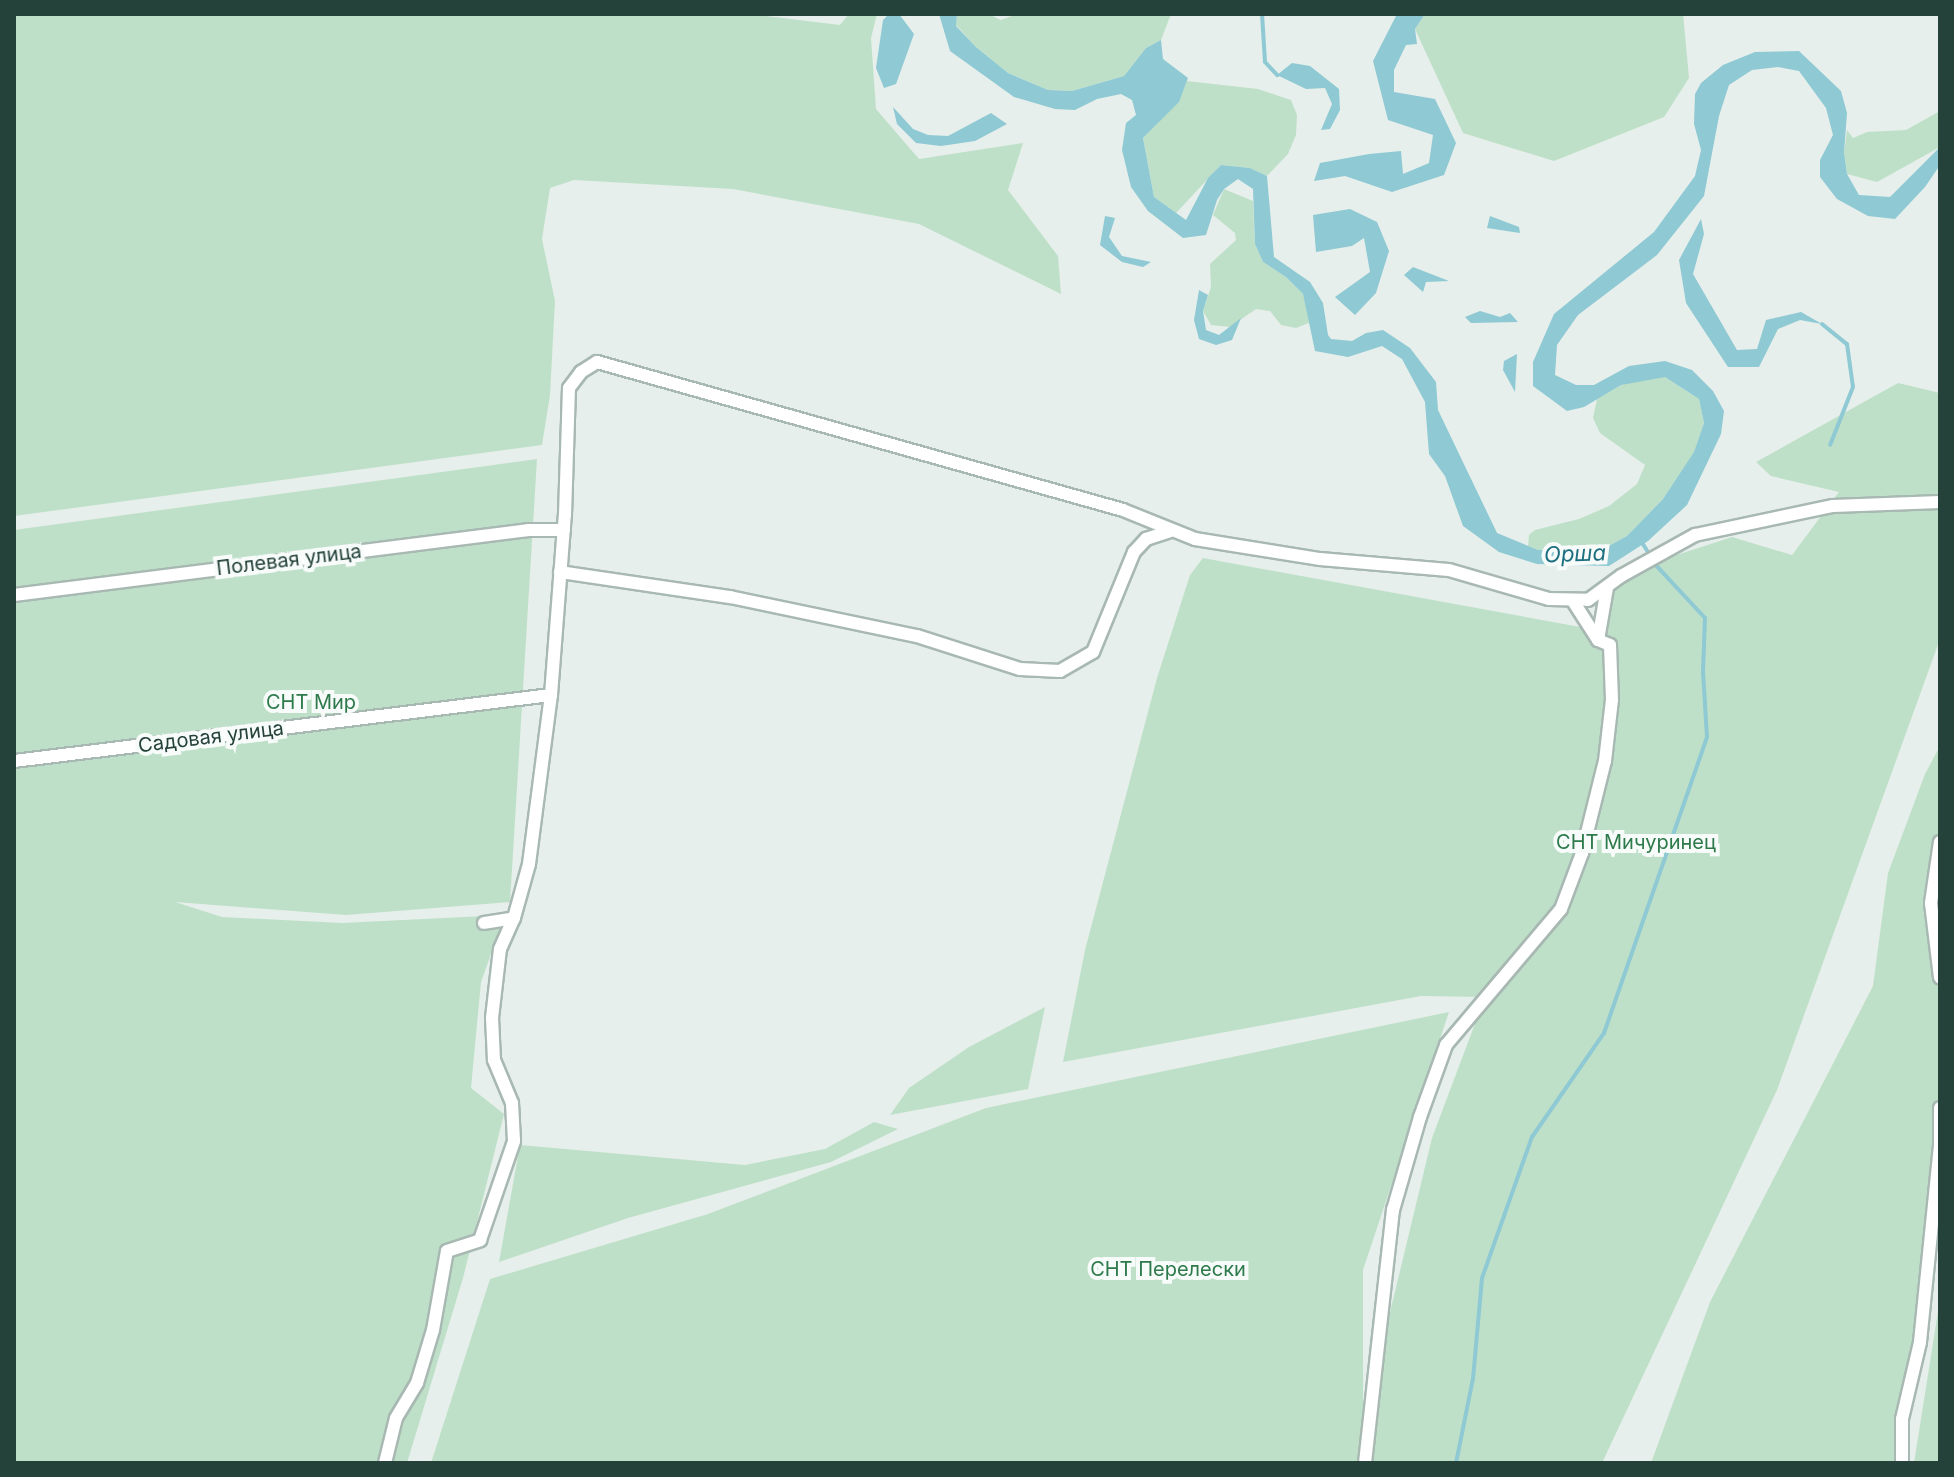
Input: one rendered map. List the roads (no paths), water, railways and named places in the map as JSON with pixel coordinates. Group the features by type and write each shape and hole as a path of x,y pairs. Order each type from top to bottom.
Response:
{"street":[{"path":"385,1463 396,1418 417,1383 433,1330 447,1251 480,1240 514,1141 512,1103 494,1060 492,1018 500,949 514,918 529,864 551,695 564,530 569,388 581,372 597,362 1123,510 1170,531 1233,548 1449,570 1549,599 1588,600 1621,576 1695,535 1833,506 1940,502"},
{"name":"Полевая улица","path":"14,595 529,530 564,530"},
{"path":"560,572 730,597 917,636 1020,669 1060,671 1093,652 1134,552 1146,539 1170,531"},
{"path":"1598,640 1607,588"},
{"path":"1365,1463 1393,1210 1446,1045 1561,909 1582,853 1605,761 1612,700 1610,645 1598,640 1573,601"},
{"name":"Садовая улица","path":"14,761 551,695"},
{"path":"1940,842 1931,903 1940,977"},
{"path":"484,923 514,918"},
{"path":"1902,1463 1902,1419 1920,1342 1940,1145 1940,1108"}],"water":[{"path":"889,14 899,14 914,34 896,84 884,88 876,68 883,20"},
{"name":"Орша","path":"939,14 957,14 956,26 976,47 1008,73 1048,90 1072,91 1124,76 1146,48 1161,40 1163,59 1188,78 1179,102 1143,138 1154,197 1186,220 1208,178 1221,165 1250,168 1267,176 1274,257 1310,282 1323,303 1328,335 1331,339 1352,341 1366,333 1383,330 1410,348 1436,382 1438,410 1497,533 1538,550 1603,549 1627,536 1663,499 1694,452 1704,423 1699,399 1665,377 1621,385 1584,407 1567,411 1533,386 1533,362 1554,314 1654,232 1695,176 1701,150 1694,124 1695,94 1701,83 1723,65 1755,52 1799,51 1841,91 1847,113 1844,153 1847,174 1859,195 1890,197 1940,147 1940,165 1925,187 1895,219 1868,216 1837,199 1820,177 1820,160 1833,135 1826,108 1799,71 1778,67 1752,70 1729,85 1719,116 1704,196 1657,255 1578,315 1557,345 1555,375 1576,385 1594,385 1629,366 1665,361 1692,370 1713,391 1724,411 1721,434 1687,505 1648,541 1609,566 1537,564 1499,552 1463,526 1445,476 1429,454 1425,402 1402,359 1382,346 1348,357 1315,351 1303,294 1286,277 1263,262 1255,244 1253,189 1238,179 1224,189 1217,200 1206,235 1183,238 1148,211 1131,187 1122,150 1126,123 1136,115 1132,100 1121,94 1097,99 1075,110 1055,109 1014,97 950,51"},
{"path":"1397,14 1425,14 1415,29 1417,44 1406,45 1394,70 1394,92 1435,99 1456,143 1444,175 1392,192 1345,176 1314,181 1320,163 1369,154 1401,151 1403,174 1429,163 1433,135 1388,120 1373,61"},
{"path":"1292,63 1310,66 1339,89 1340,110 1330,129 1321,130 1332,104 1325,88 1306,89 1277,75"},
{"path":"893,107 913,129 928,135 948,136 991,113 1007,124 975,141 941,146 916,143 897,124"},
{"path":"1350,209 1377,222 1389,251 1376,293 1355,315 1335,297 1370,272 1364,238 1352,246 1316,252 1313,215"},
{"path":"1105,216 1115,218 1109,237 1122,256 1151,262 1143,267 1122,262 1100,245"},
{"path":"1490,216 1519,227 1520,233 1487,228"},
{"path":"1701,219 1704,234 1693,274 1737,350 1757,349 1766,320 1801,312 1822,324 1800,320 1778,329 1759,367 1728,367 1686,303 1679,260"},
{"path":"1413,267 1449,281 1426,282 1423,292 1404,275"},
{"path":"1199,290 1208,295 1203,311 1206,330 1219,335 1241,318 1232,340 1216,345 1199,339 1194,320"},
{"path":"1480,311 1500,317 1510,313 1518,322 1471,323 1465,317"},
{"path":"1517,354 1515,392 1503,370 1504,361"}],"waterway":[{"path":"1262,14 1265,62 1277,75"},
{"path":"1822,324 1847,344 1853,387 1830,445"},
{"path":"1641,541 1648,552"},
{"path":"1456,1463 1473,1379 1482,1278 1532,1137 1604,1033 1707,737 1703,672 1705,618 1653,562"}],"park label":[{"name":"СНТ Мир","path":"311,702"},
{"name":"СНТ Мичуринец","path":"1636,842"},
{"name":"СНТ Перелески","path":"1168,1269"}]}
